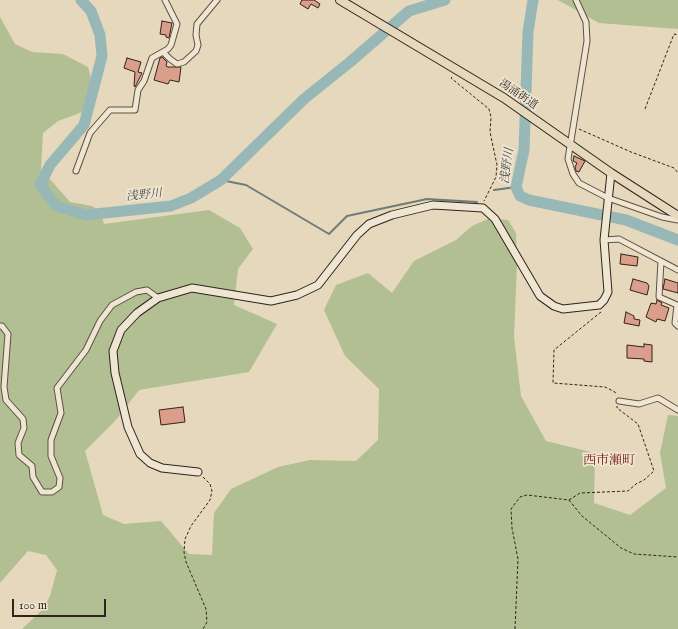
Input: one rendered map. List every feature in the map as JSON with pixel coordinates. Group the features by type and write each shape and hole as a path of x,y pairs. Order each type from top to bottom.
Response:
{"main road":[{"name":"湯涌街道","path":"340,0 504,98 611,173 678,216"}],"street":[{"path":"76,171 90,133 110,110 135,110 138,90 144,81 152,58 163,52 171,45 177,24 165,0"},
{"path":"163,52 170,60 177,64 184,62 196,51 198,45 196,35 197,24 218,0"},
{"path":"576,0 586,22 587,41 568,159 573,174 579,183 608,201 662,217 678,220"},
{"path":"198,472 162,468 150,463 140,454 128,427 115,373 113,351 121,330 136,313 158,298 192,288 271,301 297,295 318,285 328,275 357,236 369,224 392,215 433,205 483,208 495,219 540,296 554,306 563,309 599,305 604,300 608,292 604,232 611,173"},
{"path":"604,240 619,239 678,270"},
{"path":"661,261 659,297 677,305 675,324 678,326"},
{"path":"0,326 2,326 8,334 4,387 6,400 23,419 24,428 18,443 19,455 32,466 33,477 42,492 52,492 59,487 60,478 51,456 51,440 61,413 57,388 86,350 100,321 112,305 136,292 147,290 158,298"},
{"path":"619,401 640,404 658,398 678,410"}],"path":[{"path":"645,109 674,34 678,35"},
{"path":"457,70 451,78 489,109 491,118 490,132 497,165 496,177 485,199 483,208"},
{"path":"573,126 631,152 674,168 678,173"},
{"path":"515,629 518,559 512,528 511,509 520,497 527,495 569,500 580,493 628,491 654,471 638,424 617,408 619,401 615,392 605,387 553,383 554,350 601,312"},
{"path":"198,472 210,484 212,491 210,500 191,526 185,539 184,552 186,562 206,609 207,622 203,629"},
{"path":"569,500 582,516 620,548 634,554 678,558"}],"green space":[{"path":"558,0 678,0 678,29 599,23"},
{"path":"0,17 15,44 32,52 63,54 88,67 93,85 88,110 58,121 43,133 41,169 70,202 92,206 100,211 104,224 209,210 240,228 253,249 238,269 234,305 277,324 249,372 139,390 116,420 85,451 103,515 124,524 161,521 189,554 212,555 214,513 231,489 278,467 310,460 356,461 378,440 379,389 345,356 324,310 336,285 368,273 392,293 414,261 456,240 472,226 490,218 508,220 516,233 517,264 514,337 521,396 546,441 595,453 594,503 630,515 666,488 660,453 668,415 678,416 678,629 22,629 43,609 50,596 57,570 46,555 28,551 0,583"}],"building":[{"path":"302,0 314,0 320,4 318,8 311,4 308,9 300,4"},
{"path":"162,21 172,23 169,38 166,37 166,35 160,34"},
{"path":"162,57 167,62 166,66 181,67 179,82 170,80 168,84 154,80 160,58"},
{"path":"127,58 141,62 138,72 142,73 135,87 135,72 124,68"},
{"path":"574,156 585,161 579,172 576,171 575,167 577,163 573,161"},
{"path":"621,254 638,257 637,266 620,264"},
{"path":"633,279 647,283 649,286 647,295 630,290"},
{"path":"665,279 678,283 678,293 663,289"},
{"path":"657,300 662,303 661,305 669,308 665,321 657,319 656,322 646,317 651,303 656,304"},
{"path":"626,312 634,316 634,319 640,320 639,326 624,323"},
{"path":"644,344 652,345 652,362 644,361 644,359 627,358 627,345 644,347"},
{"path":"183,407 185,422 161,425 159,410"}],"waterway":[{"name":"浅野川","path":"81,0 91,11 100,35 102,56 84,125 50,165 40,185 56,206 86,215 171,206 191,198 221,180 304,99 409,11 445,0"},
{"name":"浅野川","path":"533,0 528,32 524,150 516,187 520,196 529,200 626,220 678,240"},
{"path":"221,180 246,185 329,234 347,216 427,199 477,202"},
{"path":"494,190 516,187"}],"district":[{"name":"西市瀬町","path":"609,461"}]}
